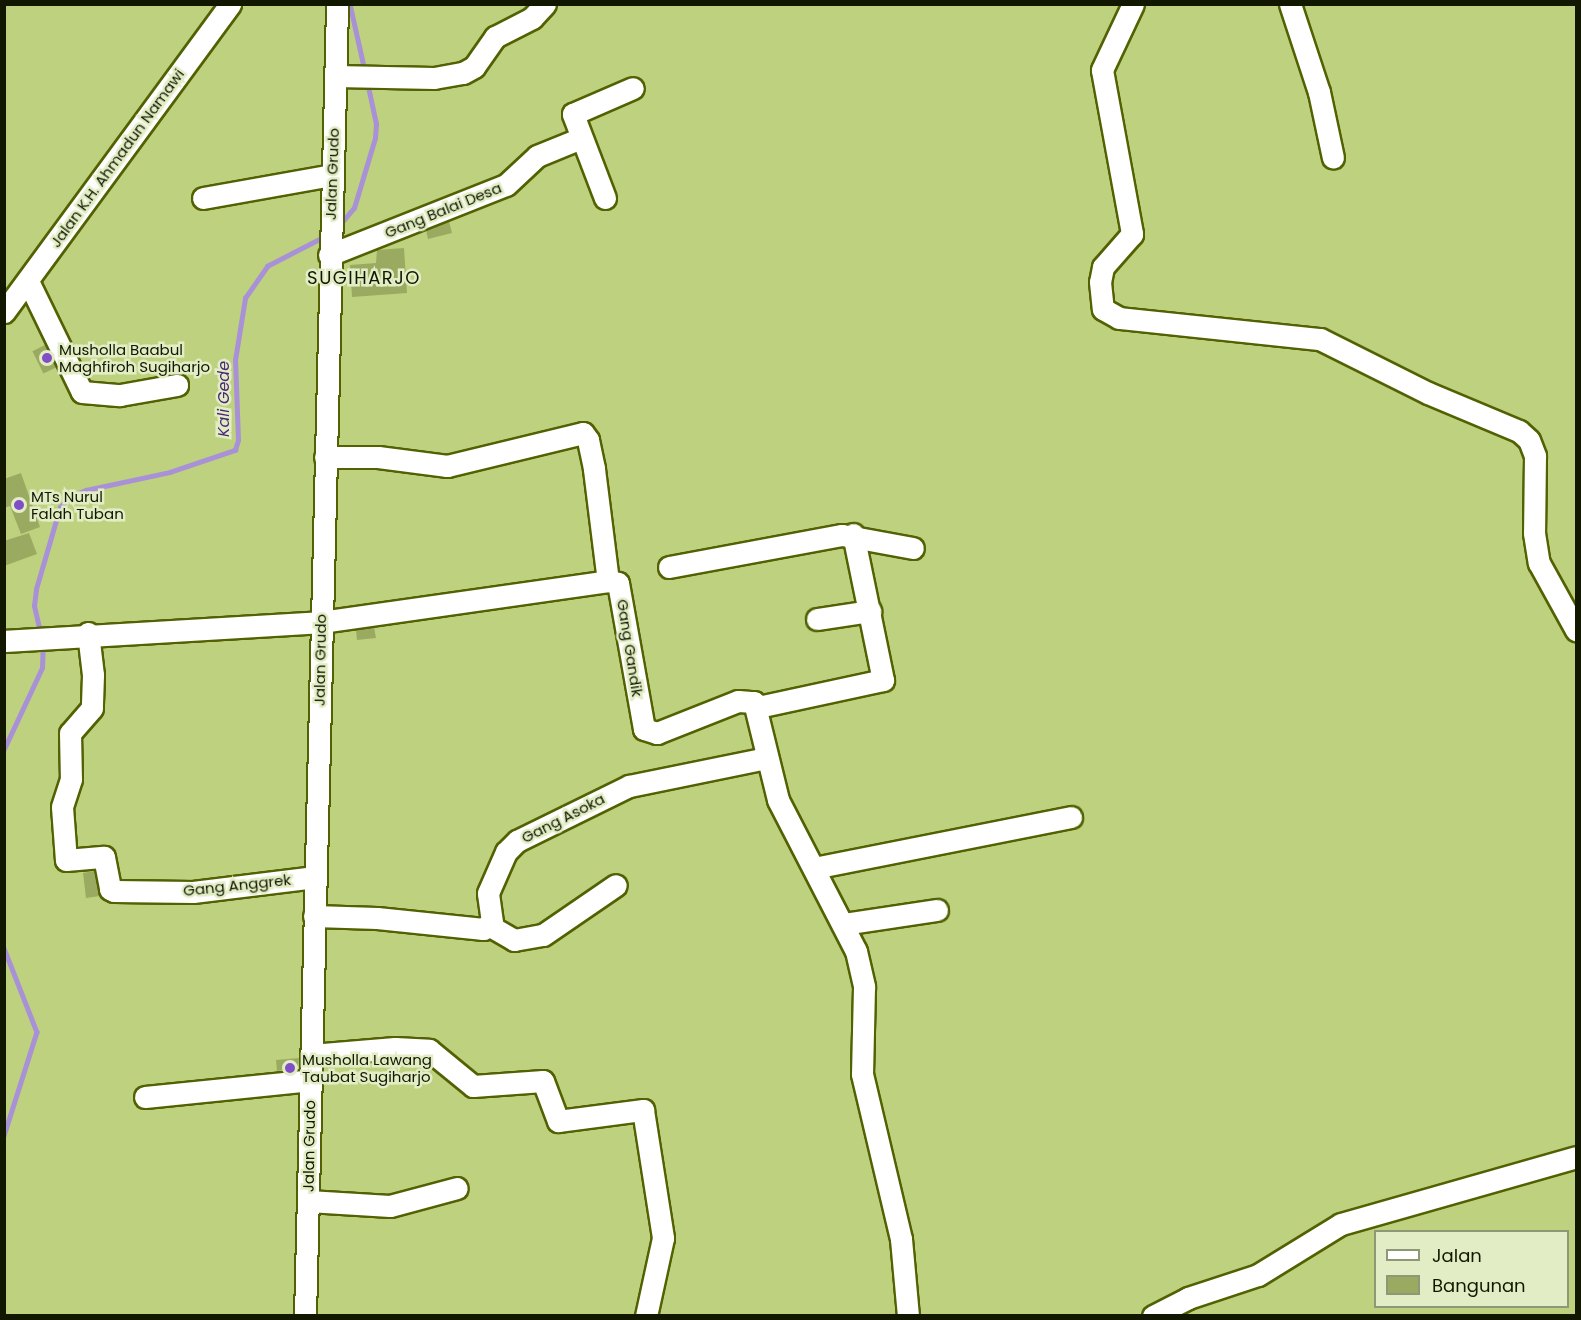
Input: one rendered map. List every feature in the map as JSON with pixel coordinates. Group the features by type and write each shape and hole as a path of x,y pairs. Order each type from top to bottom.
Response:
{"street":[{"name":"Jalan K.H. Ahmadun Namawi","path":"4,312 230,4"},
{"name":"Jalan Grudo","path":"305,1316 329,249 337,4"},
{"path":"335,76 434,78 467,71 495,37 532,18 545,4"},
{"path":"1133,4 1102,66 1132,234 1103,267 1100,282 1103,309 1119,318 1320,339 1428,393 1519,431 1534,449 1534,533 1539,563 1576,630"},
{"path":"1290,4 1317,82 1333,158"},
{"path":"605,198 581,138 574,112 633,88"},
{"name":"Gang Balai Desa","path":"329,249 506,185 537,156 581,138"},
{"path":"203,198 332,175"},
{"path":"28,280 82,392 120,395 177,385"},
{"path":"325,457 378,457 447,465 583,433 588,440 594,469 608,581"},
{"path":"669,567 804,540 853,534 913,548"},
{"path":"853,534 883,680 758,707 767,758 778,801 843,924 864,979 862,1074 901,1239 908,1316"},
{"name":"Gang Gandik","path":"6,638 321,622 608,581 618,583 621,591 642,723 647,732 663,731 743,699 758,707"},
{"path":"817,619 870,611"},
{"name":"Gang Anggrek","path":"88,633 93,675 92,708 70,733 71,779 62,812 66,860 105,858 109,888 114,891 193,891 315,877"},
{"name":"Gang Asoka","path":"490,926 488,893 506,852 517,841 629,786 767,758"},
{"path":"814,868 1071,818"},
{"path":"314,916 376,918 476,930 490,926 514,940 543,936 616,885"},
{"path":"843,924 937,910"},
{"path":"311,1055 395,1048 429,1050 473,1086 542,1080 558,1120 643,1110 663,1238 646,1316"},
{"path":"145,1097 311,1080"},
{"path":"1153,1316 1188,1298 1258,1275 1341,1224 1576,1157"},
{"path":"308,1200 390,1206 457,1188"}],"building":[{"path":"449,221 452,233 428,239 426,230"},
{"path":"404,248 407,293 352,297 350,265 376,263 377,250"},
{"name":"Musholla Baabul Maghfiroh Sugiharjo","path":"45,345 56,367 43,374 32,351"},
{"path":"21,473 40,527 21,534 10,506 4,508 4,479"},
{"path":"29,533 37,554 4,566 4,541"},
{"path":"374,627 376,638 357,640 356,630"},
{"path":"94,871 100,896 86,898 83,873"},
{"path":"299,1058 298,1068 277,1071 276,1060"}],"waterway":[{"name":"Kali Gede","path":"350,4 365,71"},
{"name":"Kali Gede","path":"337,228 354,208 375,138 376,124 367,82"},
{"name":"Kali Gede","path":"40,632 34,606 36,589 60,507 71,496 86,490 170,472 235,450 238,440 235,360 245,298 267,266 325,236"},
{"name":"Kali Gede","path":"4,749 42,668 43,643"},
{"name":"Kali Gede","path":"4,948 37,1032 4,1136"}],"place":[{"name":"Musholla Baabul Maghfiroh Sugiharjo","path":"47,358"},
{"name":"MTs Nurul Falah Tuban","path":"19,505"},
{"name":"Musholla Lawang Taubat Sugiharjo","path":"290,1068"}],"district":[{"name":"SUGIHARJO","path":"364,278"}]}
